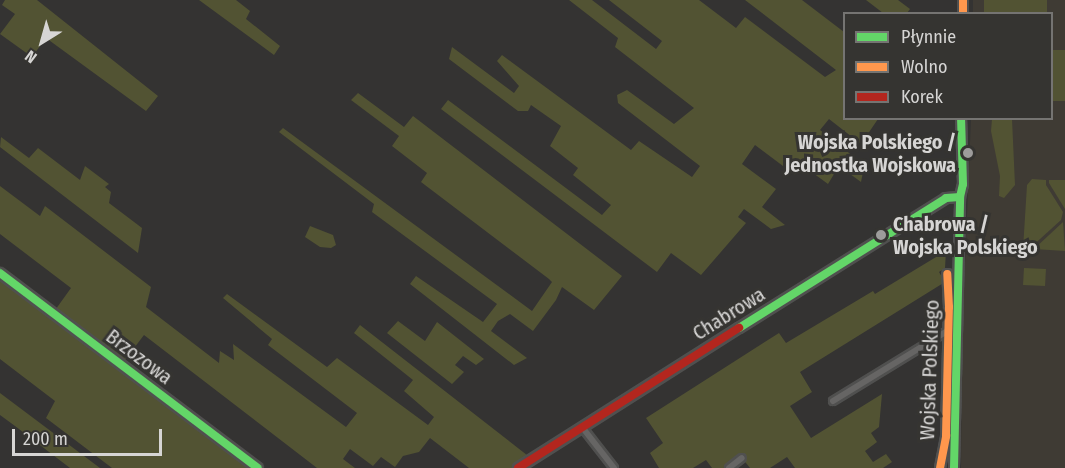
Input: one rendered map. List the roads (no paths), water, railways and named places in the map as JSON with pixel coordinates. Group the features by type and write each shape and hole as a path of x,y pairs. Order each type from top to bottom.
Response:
{"street":[{"name":"Wojska Polskiego","path":"954,468 960,197 963,184 960,169 961,120"},
{"name":"Chabrowa","path":"518,468 946,198 960,197"},
{"name":"Brzozowa","path":"0,273 258,468"},
{"name":"Wojska Polskiego","path":"940,468 946,436 950,277 947,274"},
{"path":"833,401 949,330"},
{"path":"582,427 614,468"},
{"path":"729,468 742,458"}],"place":[{"name":"Wojska Polskiego / Jednostka Wojskowa","path":"968,153"},
{"name":"Chabrowa / Wojska Polskiego","path":"881,235"}]}
